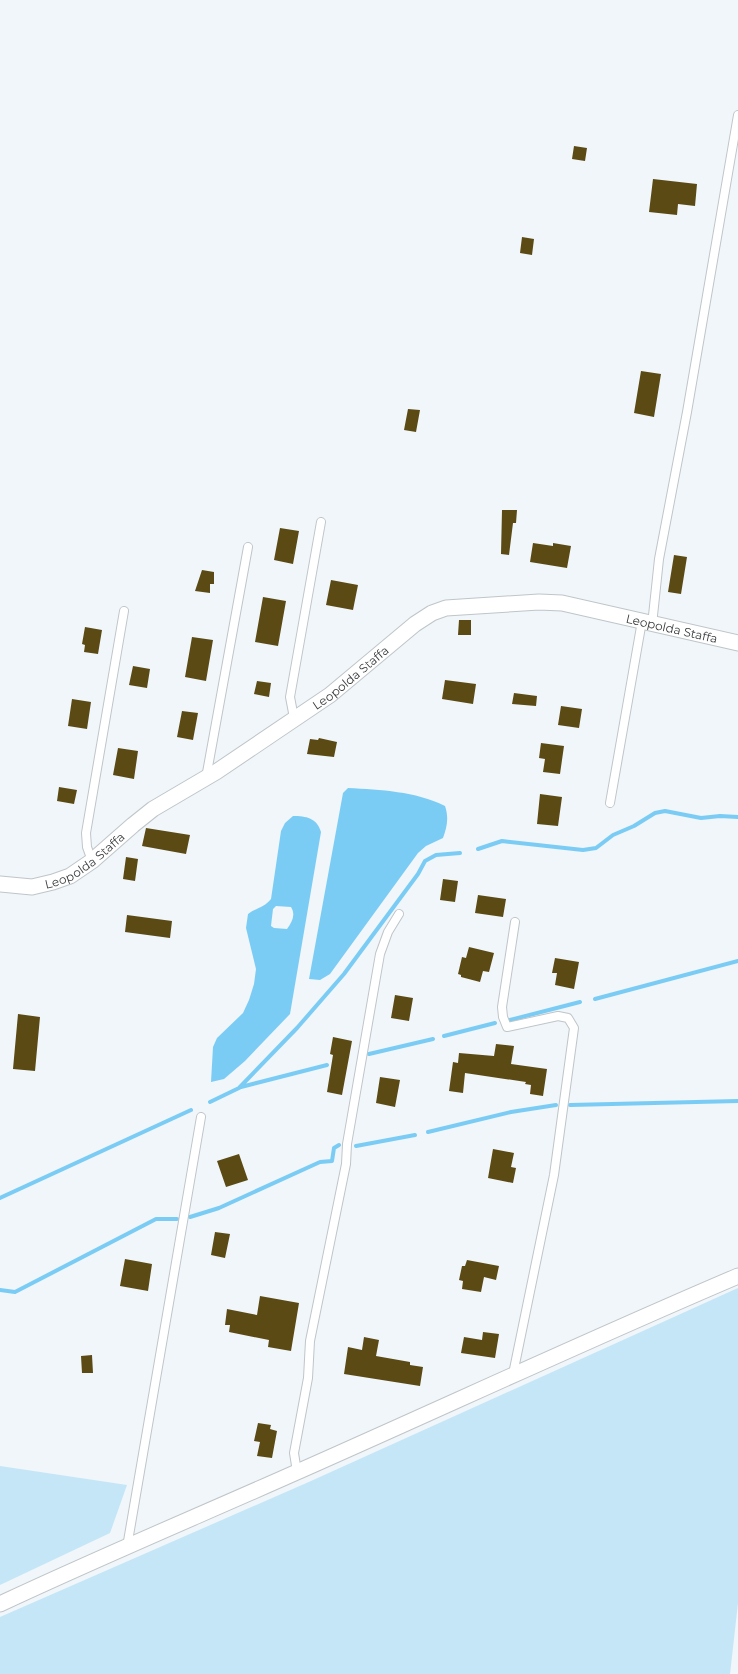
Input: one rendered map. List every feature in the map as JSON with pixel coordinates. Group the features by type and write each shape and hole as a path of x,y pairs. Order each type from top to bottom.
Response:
{"street":[{"name":"Leopolda Staffa","path":"0,884 32,887 70,876 92,861 153,809 206,778 330,695 415,624 446,608 539,602 562,603 738,643"},
{"path":"0,1604 91,1561 127,1547 514,1374 738,1276"}],"lane":[{"path":"610,803 647,623 687,412 738,116"},
{"path":"294,718 290,697 321,522"},
{"path":"206,778 248,547"},
{"path":"92,861 87,848 86,833 124,611"},
{"path":"297,1472 294,1453 308,1378 310,1341 346,1164 347,1144 380,954 388,932 399,914"},
{"path":"514,1374 554,1175 574,1028 568,1018 558,1016 507,1027 503,1018 502,1007 515,922"},
{"path":"127,1547 201,1117"}],"shaded area":[{"path":"738,1288 738,1603 730,1674 0,1674 0,1617 311,1481"},
{"path":"0,1466 127,1485 110,1533 0,1585"}],"water":[{"path":"348,788 398,792 434,801 445,806 447,815 446,826 443,838 426,846 418,853 330,974 320,980 309,979 343,793"},
{"path":"293,816 307,817 317,824 321,832 290,1014 245,1061 224,1079 211,1082 213,1047 217,1038 243,1013 254,984 256,969 246,928 248,914 266,904 271,899 281,831 285,823","holes":["276,906 291,907 293,916 287,929 274,928 271,926 273,909"]}],"building":[{"path":"574,146 587,148 585,161 572,159"},
{"path":"653,179 697,184 695,206 678,204 677,215 649,212"},
{"path":"522,237 534,239 532,255 520,253"},
{"path":"641,371 661,374 654,417 634,413"},
{"path":"408,409 420,410 416,432 404,430"},
{"path":"502,510 517,510 516,523 513,523 509,555 501,554"},
{"path":"280,528 299,531 293,564 274,560"},
{"path":"533,543 553,546 553,543 571,546 567,568 530,562"},
{"path":"674,555 687,557 681,594 668,592"},
{"path":"202,570 214,572 214,584 210,584 210,593 195,591"},
{"path":"331,580 358,585 353,610 326,605"},
{"path":"263,597 286,601 278,646 255,642"},
{"path":"459,620 471,620 471,635 458,635"},
{"path":"85,627 102,630 98,654 84,652 85,645 82,644"},
{"path":"192,637 213,640 206,681 185,677"},
{"path":"133,666 150,669 147,688 129,685"},
{"path":"445,680 476,684 473,704 442,699"},
{"path":"257,681 271,683 269,697 254,694"},
{"path":"514,693 537,696 536,706 512,704"},
{"path":"72,699 91,702 87,729 68,726"},
{"path":"561,706 582,709 579,728 558,725"},
{"path":"182,711 198,713 193,740 177,737"},
{"path":"319,738 337,742 334,757 307,754 310,739 318,740"},
{"path":"541,743 564,746 560,774 543,772 545,759 539,758"},
{"path":"118,748 138,751 134,779 113,775"},
{"path":"59,787 77,790 74,804 57,801"},
{"path":"540,794 562,797 558,826 537,824"},
{"path":"146,828 190,835 186,854 142,846"},
{"path":"126,857 138,859 135,881 123,879"},
{"path":"443,879 458,881 455,902 440,900"},
{"path":"478,895 506,899 503,917 475,913"},
{"path":"127,915 172,921 170,938 125,932"},
{"path":"469,947 494,953 489,972 483,971 480,982 461,977 461,975 458,974 462,957 466,958"},
{"path":"555,958 579,962 574,989 555,985 557,973 552,973"},
{"path":"395,995 413,998 409,1021 391,1018"},
{"path":"18,1014 40,1017 35,1071 13,1069"},
{"path":"333,1037 352,1041 342,1095 327,1092 333,1055 330,1054"},
{"path":"496,1044 514,1046 511,1064 547,1069 543,1096 530,1094 531,1085 525,1084 526,1082 465,1073 463,1093 449,1091 453,1062 458,1063 459,1053 494,1056"},
{"path":"380,1077 400,1080 395,1107 376,1103"},
{"path":"493,1149 514,1153 511,1167 516,1168 513,1183 488,1178"},
{"path":"239,1154 248,1180 226,1187 217,1161"},
{"path":"215,1232 230,1234 225,1258 211,1255"},
{"path":"125,1259 152,1264 148,1291 120,1286"},
{"path":"467,1260 499,1266 496,1280 484,1277 481,1292 462,1289 463,1281 459,1280 462,1266 465,1266"},
{"path":"260,1296 299,1303 291,1351 268,1347 269,1340 229,1332 230,1325 225,1325 227,1309 257,1315"},
{"path":"483,1332 499,1334 495,1358 461,1353 464,1337 482,1340"},
{"path":"364,1337 379,1340 376,1356 410,1362 410,1365 423,1367 420,1386 344,1374 348,1347 362,1350"},
{"path":"92,1355 93,1373 82,1373 81,1356"},
{"path":"258,1423 271,1425 270,1429 277,1431 272,1458 257,1456 260,1442 254,1441"}],"waterway":[{"path":"478,849 502,841 583,850 596,848 613,835 634,826 655,813 665,811 701,818 720,816 738,817"},
{"path":"210,1102 239,1088 297,1028 344,974 418,874 425,861 436,855 460,853"},
{"path":"595,999 738,961"},
{"path":"510,1020 580,1002"},
{"path":"444,1036 495,1023"},
{"path":"369,1054 433,1039"},
{"path":"241,1087 327,1065"},
{"path":"570,1105 738,1101"},
{"path":"428,1132 511,1112 556,1105"},
{"path":"0,1198 191,1110"},
{"path":"356,1146 415,1135"},
{"path":"190,1217 219,1208 320,1162 332,1161 334,1148 339,1145"},
{"path":"0,1290 15,1292 156,1219 177,1219"}]}
